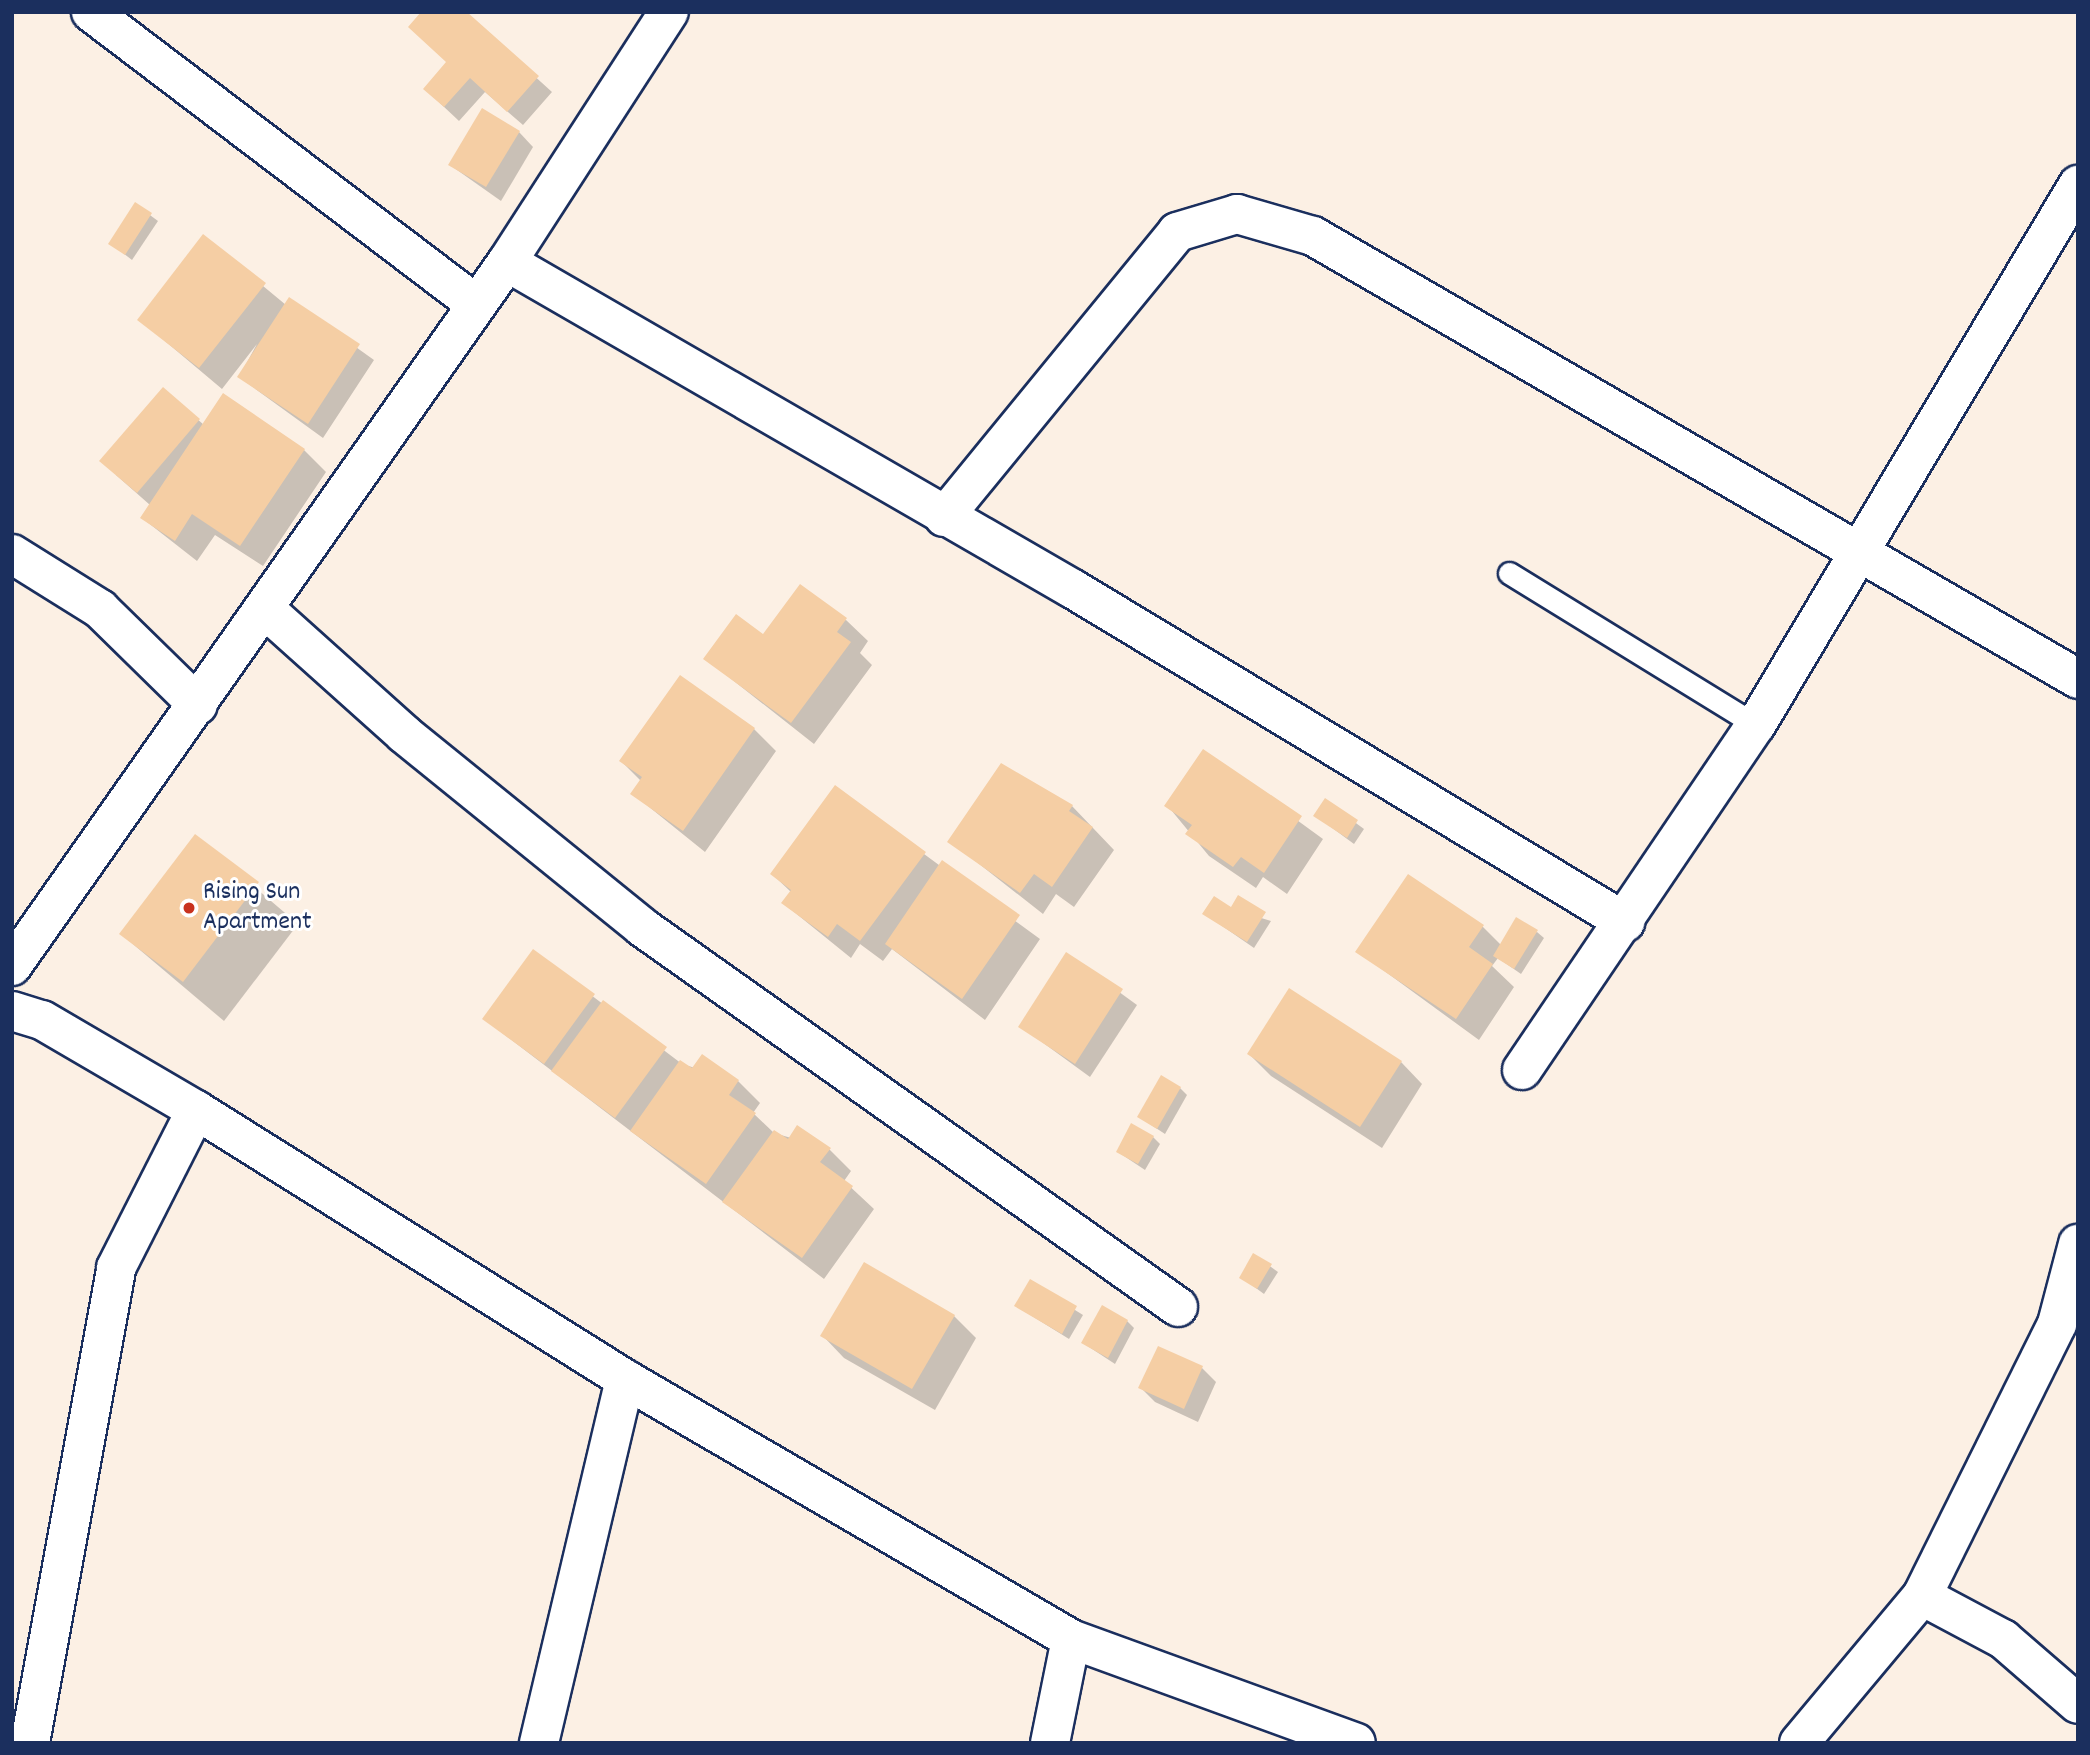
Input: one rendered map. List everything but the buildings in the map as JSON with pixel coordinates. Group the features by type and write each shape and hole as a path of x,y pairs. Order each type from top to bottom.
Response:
{"street":[{"path":"91,12 475,303"},
{"path":"12,966 266,610 475,303 507,262 669,12"},
{"path":"1522,1070 1625,922 1756,725 1865,551 2078,185"},
{"path":"944,517 1177,232 1237,214 1312,236 1865,551 2078,679"},
{"path":"507,262 944,517 1625,922"},
{"path":"12,554 100,608 198,705"},
{"path":"266,610 404,734 642,927 1178,1307"},
{"path":"12,1011 42,1020 196,1110 625,1379 1071,1639 1356,1743"},
{"path":"30,1743 116,1268 196,1110"},
{"path":"1799,1743 1922,1596 2067,1326 2078,1244"},
{"path":"538,1743 625,1379"},
{"path":"1922,1596 2003,1639 2078,1704"},
{"path":"1049,1743 1071,1639"}],"lane":[{"path":"1509,573 1756,725"}],"place":[{"name":"Rising Sun Apartment","path":"189,908"}]}
